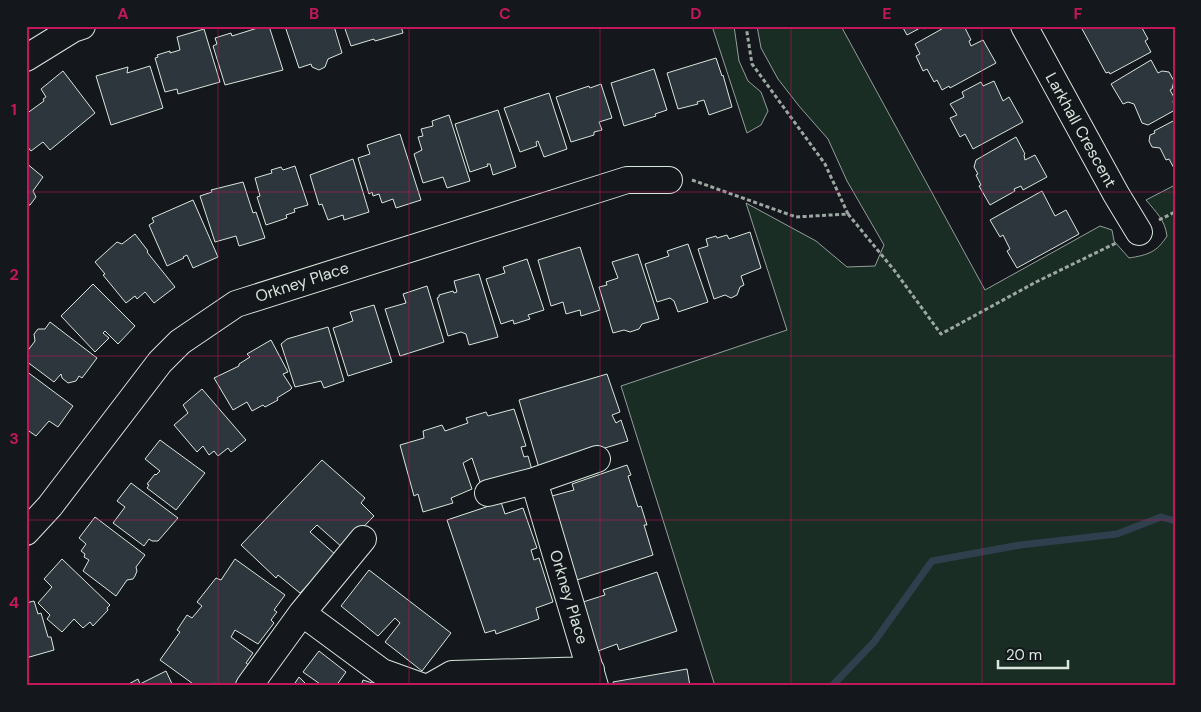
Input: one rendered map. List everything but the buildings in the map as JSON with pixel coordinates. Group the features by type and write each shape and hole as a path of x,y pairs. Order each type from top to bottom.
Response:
{"street":[{"path":"26,58 73,29 82,26"},
{"name":"Larkhall Crescent","path":"1024,26 1116,194 1139,232"},
{"name":"Orkney Place","path":"26,532 50,506 160,362 180,342 236,304 626,180 669,180"},
{"path":"488,493 534,481 597,460"},
{"name":"Orkney Place","path":"534,481 593,678"},
{"path":"249,686 302,613 363,539"},
{"path":"302,613 382,672 421,686"},
{"path":"430,686 452,674 593,678"}],"path":[{"path":"746,26 752,64 825,164 848,214 894,270 941,334 1036,282 1139,232"},
{"path":"669,180 695,180 796,217 848,214"}],"green space":[{"path":"712,26 734,26 739,61 748,81 761,92 768,111 761,125 747,133"},
{"path":"757,26 841,26 985,290 1100,226 1112,230 1114,241 1129,258 1151,252 1160,246 1167,236 1157,212 1146,200 1175,185 1175,686 715,686 621,386 787,330 746,203 816,241 847,267 875,266 884,245 847,181 828,139 778,79 761,48"}],"waterway":[{"path":"832,686 874,642 932,561 1020,545 1117,534 1161,517 1175,521"}]}
